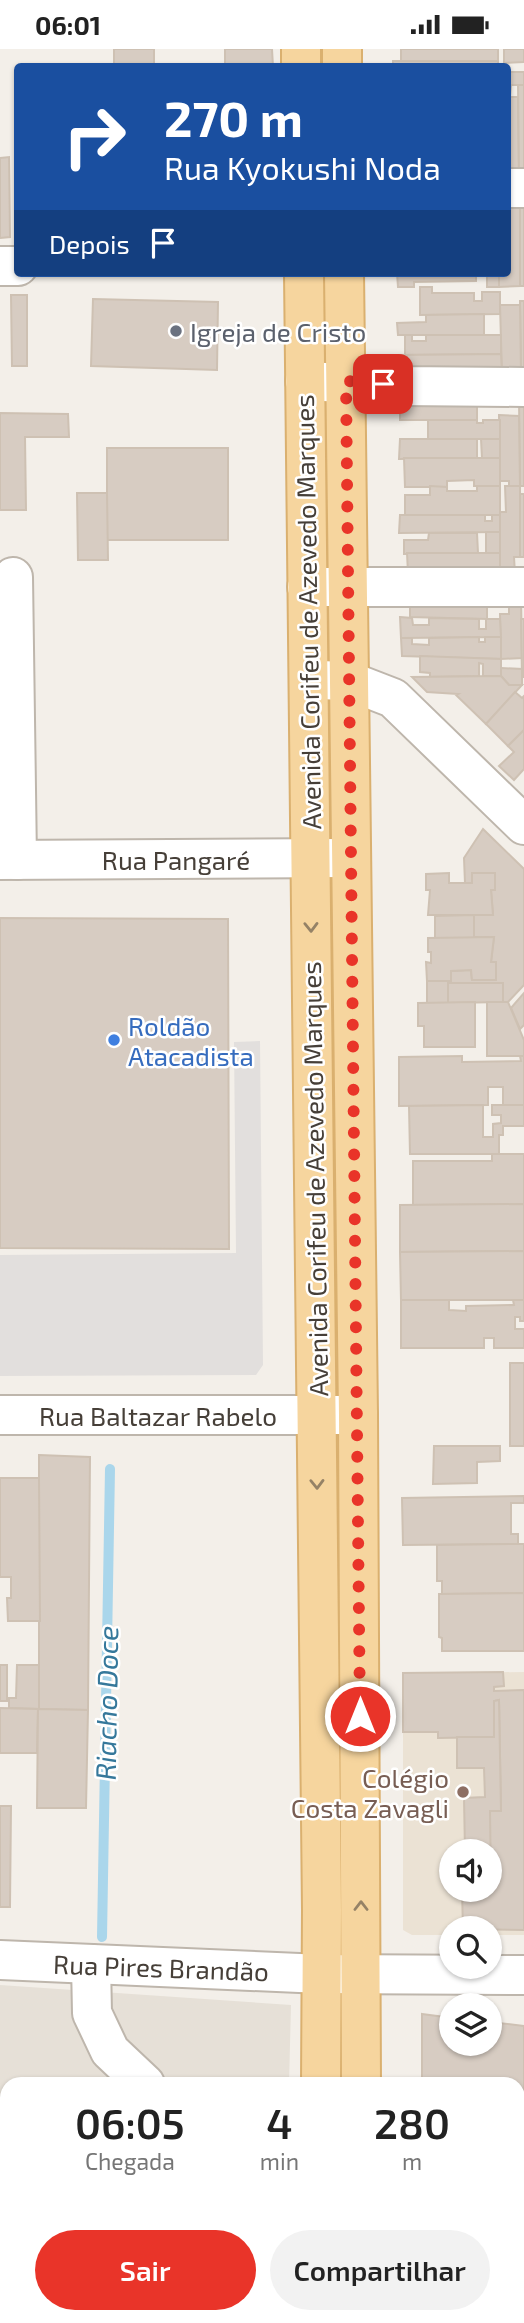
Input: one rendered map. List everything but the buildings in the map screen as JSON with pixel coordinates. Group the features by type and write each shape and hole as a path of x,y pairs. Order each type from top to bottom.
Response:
{"main road":[{"name":"Avenida Corifeu de Azevedo Marques","path":"304,277 317,1416 321,2077"},
{"name":"Avenida Corifeu de Azevedo Marques","path":"344,277 358,1415 361,2077"}],"street":[{"path":"305,381 346,381 402,386 524,387"},
{"path":"8,860 13,577"},
{"path":"307,587 524,587"},
{"path":"308,679 349,681 393,698 524,825"},
{"name":"Rua Pangaré","path":"8,860 351,858"},
{"name":"Rua Baltazar Rabelo","path":"0,1415 358,1415"},
{"name":"Rua Pires Brandão","path":"0,1960 322,1974 524,1975"},
{"path":"91,1964 92,2013 110,2051 138,2077"}],"shaded area":[{"path":"260,1041 263,1365 256,1375 0,1376 0,1255 236,1253 234,1042"},
{"name":"Colégio Costa Zavagli","path":"524,1672 524,1935 502,1935 502,1916 439,1916 439,1935 412,1935 403,1930 403,1673"},
{"path":"0,1985 291,2005 289,2077 0,2077"}],"waterway":[{"name":"Riacho Doce","path":"102,1937 110,1469"}],"place":[{"name":"Igreja de Cristo","path":"176,331"},
{"name":"Roldão Atacadista","path":"114,1040"},
{"name":"Colégio Costa Zavagli","path":"463,1792"}],"route":[{"path":"360,1716 346,381 383,384"}]}
